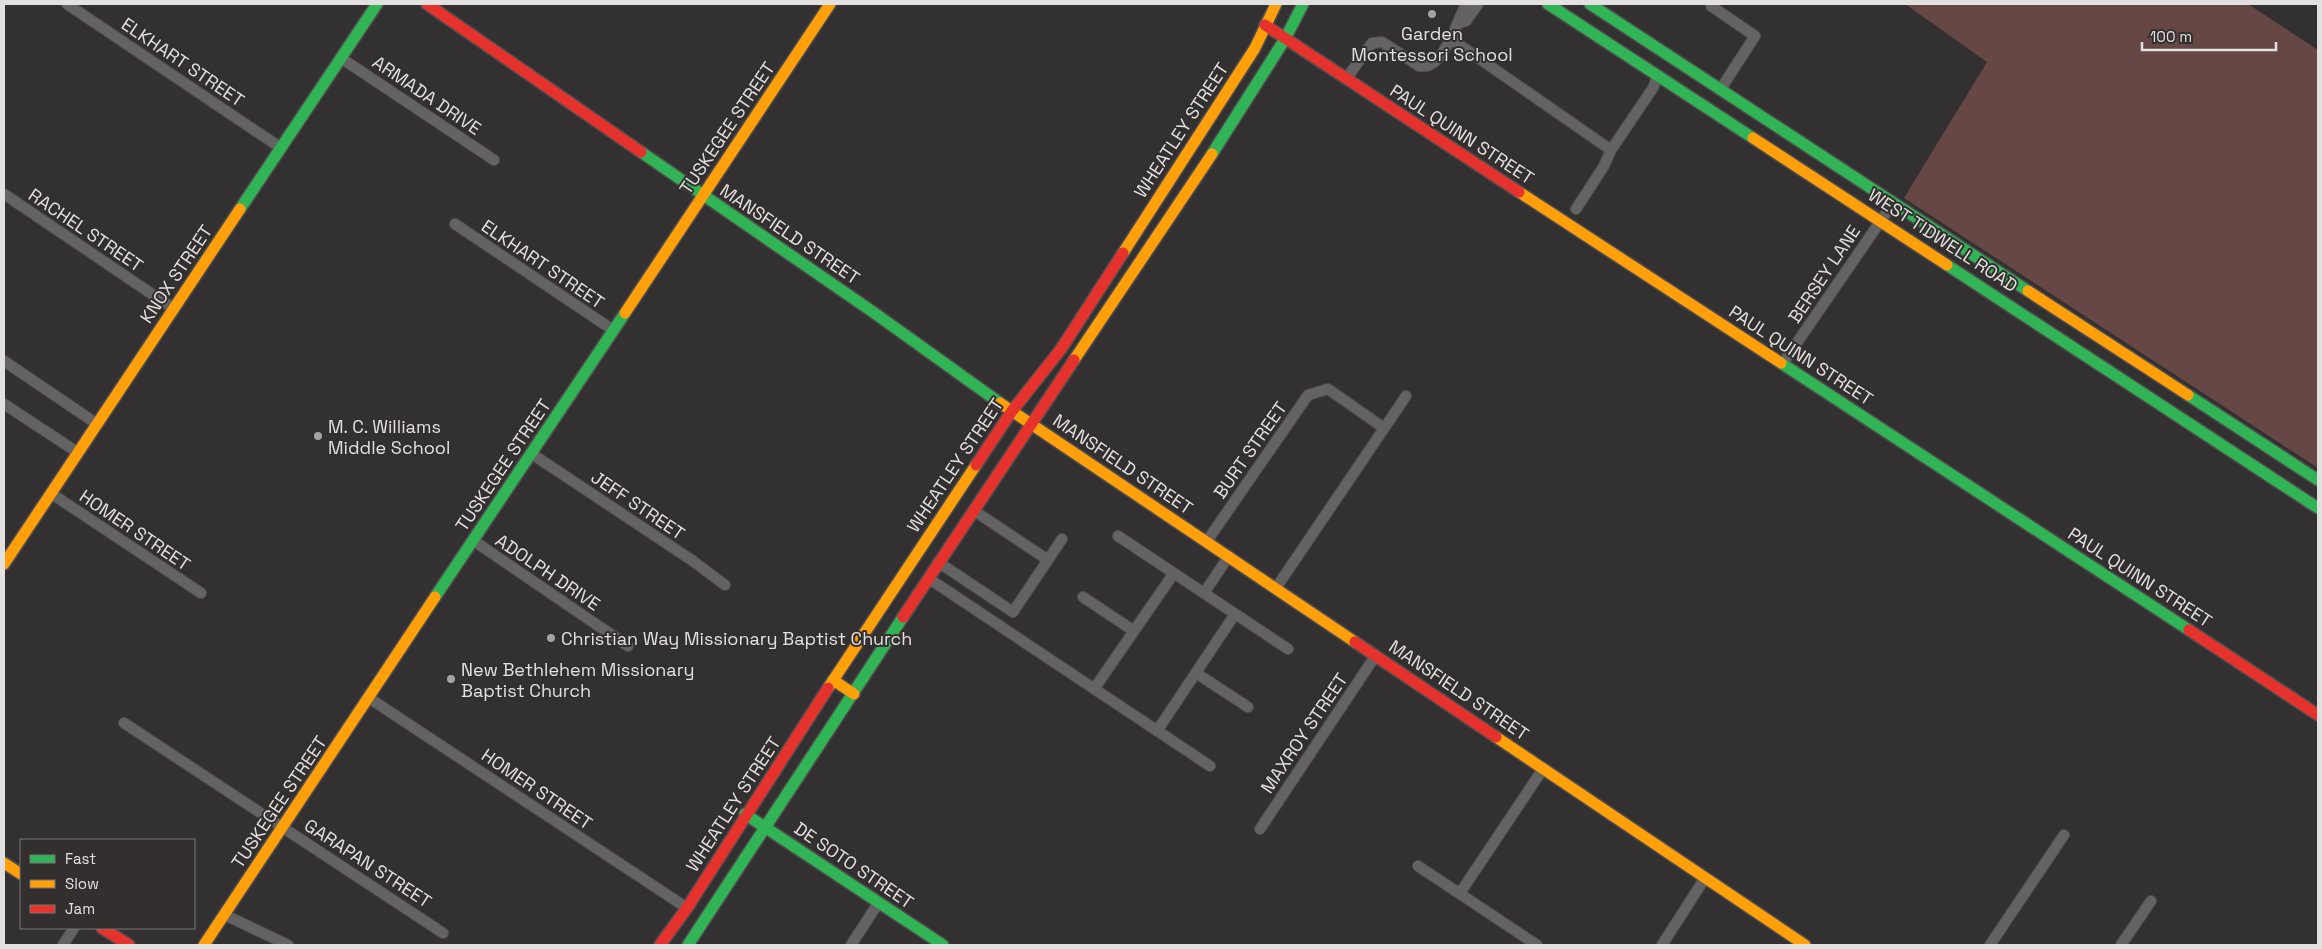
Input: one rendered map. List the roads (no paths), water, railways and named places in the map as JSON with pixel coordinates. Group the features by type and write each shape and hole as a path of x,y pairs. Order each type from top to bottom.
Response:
{"street":[{"name":"ELKHART STREET","path":"66,4 281,148"},
{"name":"KNOX STREET","path":"4,564 377,4"},
{"name":"MANSFIELD STREET","path":"427,4 1030,424 1207,541 1805,945"},
{"name":"TUSKEGEE STREET","path":"204,945 284,828 830,4"},
{"name":"WHEATLEY STREET","path":"660,945 687,908 745,814 1012,410 1060,349 1254,48 1276,4"},
{"path":"688,945 854,694 938,562 1203,169 1285,39 1304,4"},
{"path":"1346,78 1372,43 1382,42 1419,66 1424,67 1435,62 1451,39 1459,23 1460,15 1467,4"},
{"path":"1459,23 1466,21 1478,4"},
{"name":"WEST TIDWELL ROAD","path":"1548,4 1757,139 2318,508"},
{"name":"WEST TIDWELL ROAD","path":"1590,4 2318,480"},
{"path":"1710,6 1755,36 1720,90"},
{"name":"PAUL QUINN STREET","path":"1265,25 2318,715"},
{"path":"1451,39 1611,150"},
{"name":"ARMADA DRIVE","path":"342,58 494,160"},
{"path":"1576,209 1604,166 1611,150 1653,88 1658,75"},
{"path":"1757,139 1767,121"},
{"path":"1184,157 1203,169"},
{"name":"RACHEL STREET","path":"4,194 174,309"},
{"name":"BERSEY LANE","path":"1783,363 1892,203"},
{"name":"ELKHART STREET","path":"455,224 613,330"},
{"path":"1999,298 2014,282"},
{"path":"1100,285 1118,297"},
{"path":"4,361 97,424"},
{"name":"BURT STREET","path":"1207,541 1308,396 1328,390 1384,428"},
{"path":"1276,588 1406,396"},
{"path":"4,404 77,452"},
{"path":"2234,454 2251,436"},
{"name":"JEFF STREET","path":"532,454 693,561 725,585"},
{"name":"HOMER STREET","path":"52,494 201,593"},
{"path":"973,510 1048,560"},
{"path":"1118,536 1288,649"},
{"path":"920,550 1013,612 1062,539"},
{"name":"ADOLPH DRIVE","path":"474,542 628,646"},
{"path":"1204,593 1229,556"},
{"path":"1094,689 1174,573"},
{"path":"928,578 1210,766"},
{"path":"1083,597 1134,631"},
{"path":"1157,731 1235,614"},
{"name":"MAXROY STREET","path":"1260,829 1376,655"},
{"path":"1196,673 1248,707"},
{"path":"833,680 854,694"},
{"name":"HOMER STREET","path":"369,698 687,908"},
{"name":"GARAPAN STREET","path":"124,723 443,933"},
{"path":"1460,893 1543,769"},
{"name":"DE SOTO STREET","path":"745,814 943,945"},
{"path":"1990,945 2064,835"},
{"path":"4,863 20,873"},
{"path":"1418,866 1537,945"},
{"path":"1662,945 1705,878"},
{"path":"2121,945 2151,901"},
{"path":"851,945 879,902"},
{"path":"224,915 288,945"},
{"path":"63,945 73,929"},
{"path":"104,929 129,945"}],"place":[{"name":"Garden Montessori School","path":"1432,14"},
{"name":"M. C. Williams Middle School","path":"318,436"},
{"name":"Christian Way Missionary Baptist Church","path":"551,638"},
{"name":"New Bethlehem Missionary Baptist Church","path":"451,679"}]}
